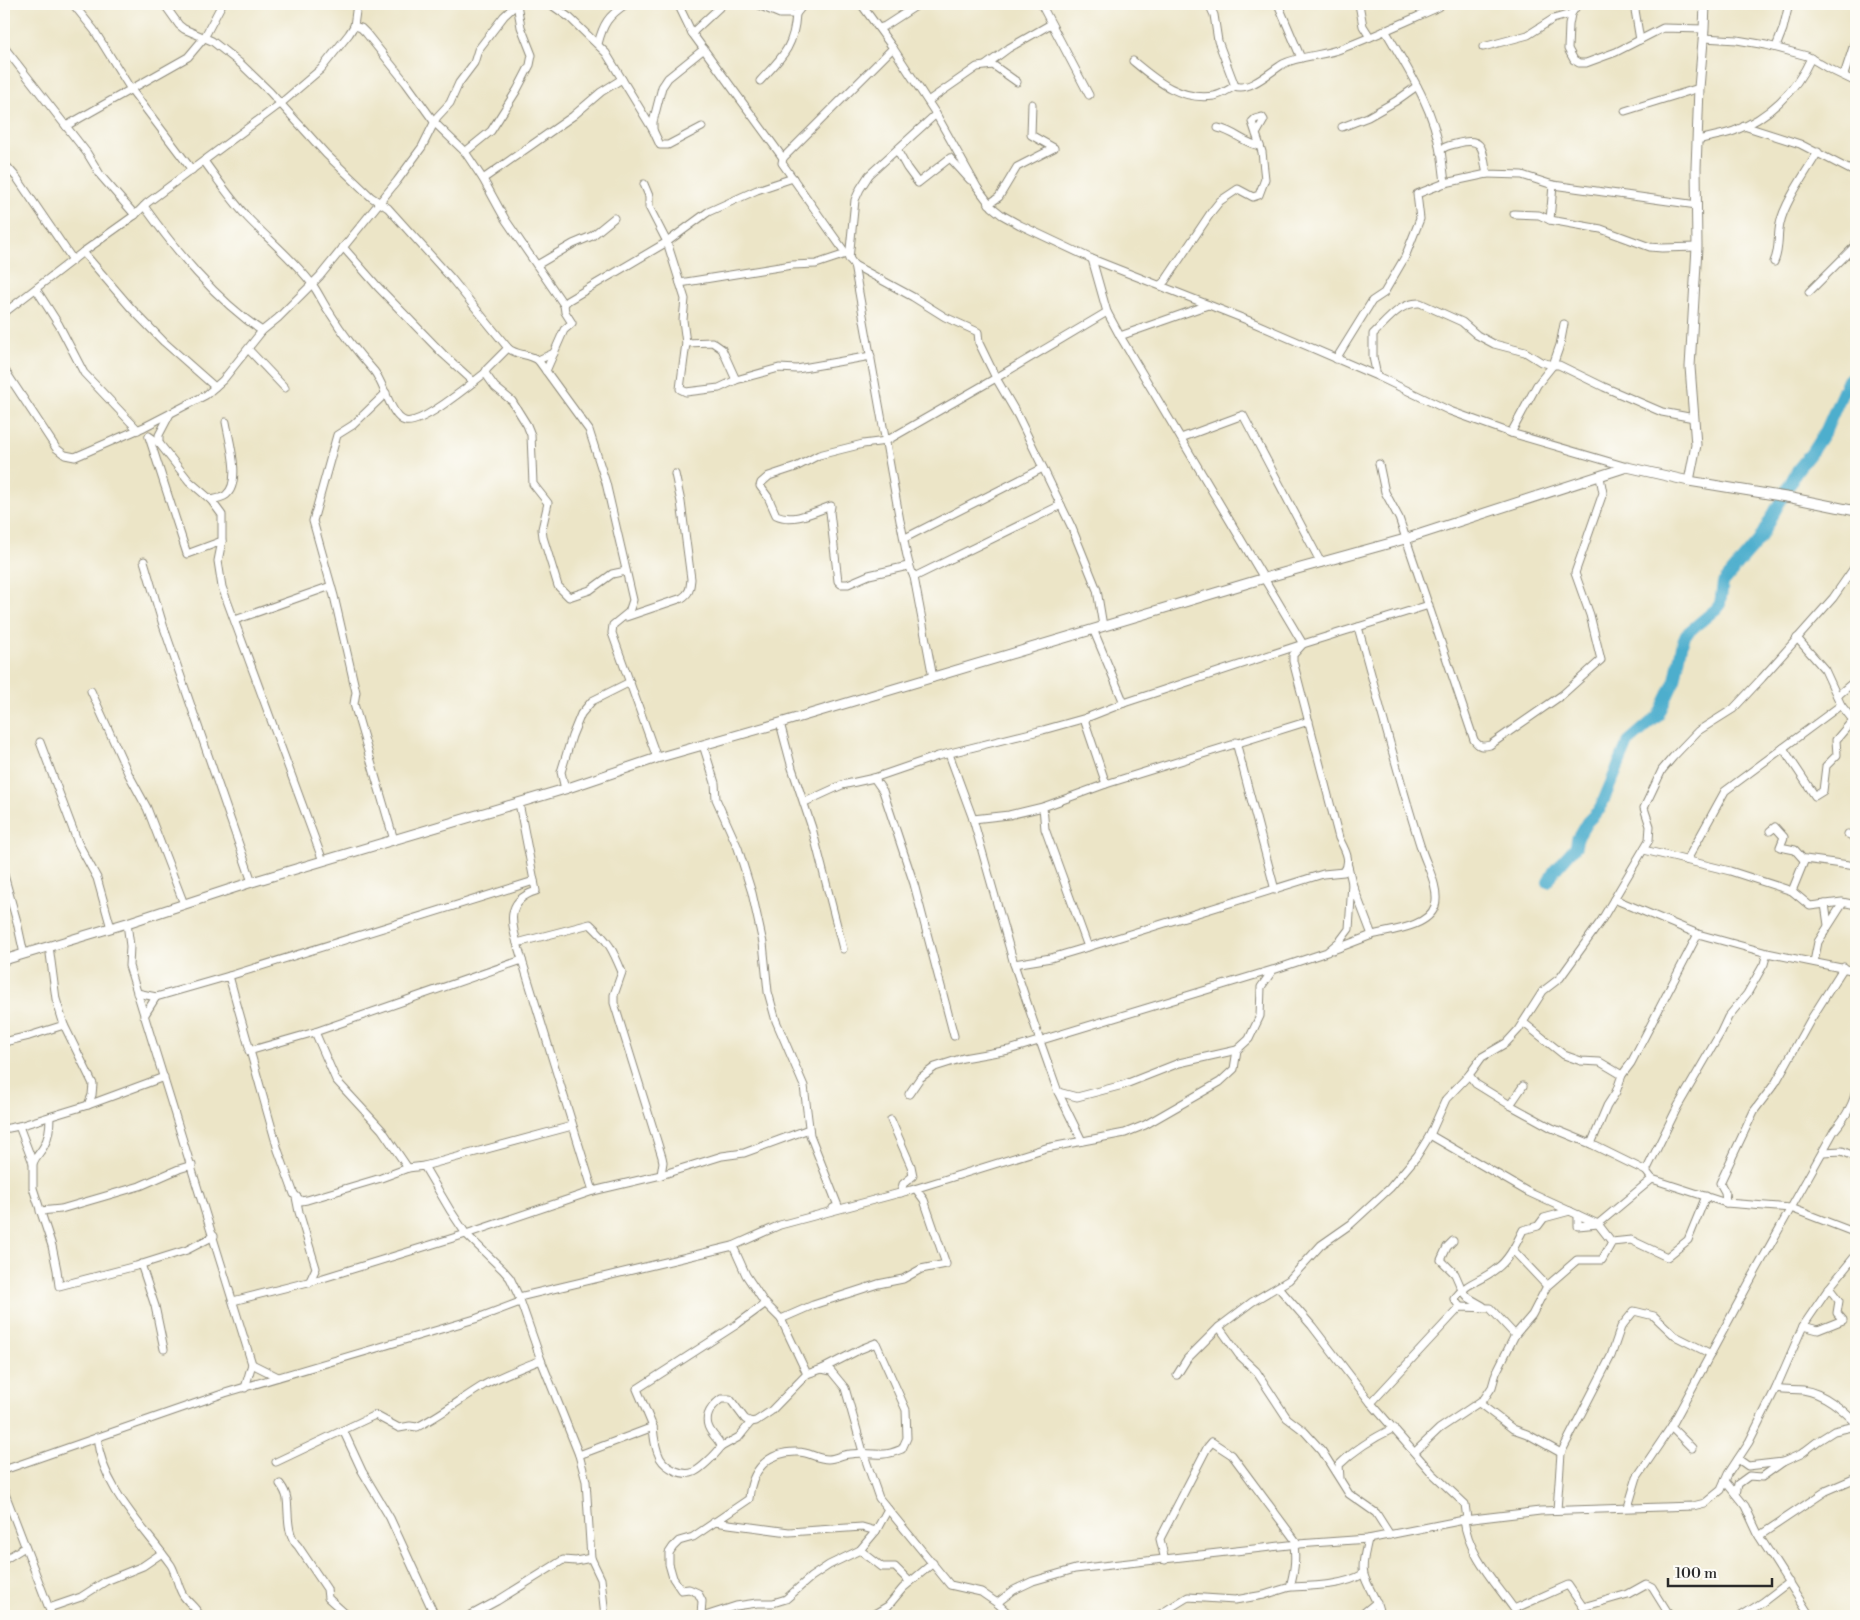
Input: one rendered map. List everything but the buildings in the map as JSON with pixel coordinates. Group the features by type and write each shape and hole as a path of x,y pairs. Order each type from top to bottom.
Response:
{"street":[{"path":"73,4 94,30 130,88 192,170"},
{"path":"164,4 184,29 220,47 241,64 326,154 378,203 388,208 397,217 451,278 508,348 514,353 534,357 538,360 589,430 606,483 633,600 629,612 618,619 613,625 612,633 656,758"},
{"path":"66,126 130,88 188,57 204,38 222,4"},
{"path":"4,313 280,104 321,70 354,26 355,4"},
{"path":"4,369 56,448 65,455 75,457 141,428 206,395 223,380 249,350 262,331 312,284 378,203 422,147 437,117 450,103 459,83 474,63 478,50 504,16 517,4 522,26 532,54 530,65 517,90 491,131 465,152"},
{"path":"550,4 570,18 598,44 613,62 660,145 668,145 702,127"},
{"path":"598,44 602,28 608,18 626,4"},
{"path":"678,4 692,33 783,158"},
{"path":"692,33 723,4"},
{"path":"756,4 780,14 796,14"},
{"path":"760,81 786,53 794,34 796,14 804,4"},
{"path":"862,4 936,114 976,187"},
{"path":"879,28 919,4"},
{"path":"1041,4 1089,95"},
{"path":"1209,4 1214,15 1218,41 1235,86"},
{"path":"1278,4 1301,58"},
{"path":"1359,4 1363,26 1370,36"},
{"path":"1132,61 1169,88 1185,96 1215,96 1235,86 1246,86 1262,79 1283,64 1341,49 1439,7 1441,4"},
{"path":"1576,4 1571,14 1569,25 1568,49 1574,60 1579,63 1586,63 1616,52 1663,28 1776,47 1811,58 1829,70 1844,75 1856,82"},
{"path":"1634,4 1640,40"},
{"path":"1689,481 1696,452 1690,367 1697,247 1699,88 1705,4"},
{"path":"1776,47 1790,4"},
{"path":"1483,47 1528,35 1553,18 1571,14"},
{"path":"986,65 1009,48 1051,24"},
{"path":"354,26 361,28 406,83 435,123 465,152 483,179 505,219 564,305 565,312 572,323 564,330 546,371"},
{"path":"1385,30 1417,86 1438,138 1445,183"},
{"path":"1844,75 1856,38"},
{"path":"4,47 87,153 101,176 135,215"},
{"path":"893,48 783,158 782,163 854,265 945,317 978,332 979,343 1018,416 1061,505 1097,590 1103,626"},
{"path":"653,130 653,122 662,87 668,78 704,49"},
{"path":"1697,140 1734,131 1768,112 1780,102 1805,70 1811,58"},
{"path":"928,102 977,67 993,65 1017,82"},
{"path":"483,179 573,116 601,92 622,79"},
{"path":"1342,127 1368,117 1417,86"},
{"path":"1625,111 1699,88"},
{"path":"989,204 999,197 1017,167 1054,148 1031,135 1032,104"},
{"path":"847,256 853,230 855,200 869,175 936,114"},
{"path":"1744,126 1818,152 1856,173"},
{"path":"1218,128 1226,130 1252,145 1260,146"},
{"path":"1160,285 1165,281 1220,201 1238,189 1254,197 1259,195 1265,179 1260,146 1256,134"},
{"path":"1441,153 1441,150 1448,146 1468,141 1474,142 1482,149 1487,174"},
{"path":"897,150 918,183 950,158 992,208 1020,225 1092,259 1247,320 1336,360 1377,376 1450,411 1511,433 1627,467 1689,481 1856,511"},
{"path":"1774,262 1778,253 1780,223 1785,210 1818,152"},
{"path":"204,161 248,217 312,284 329,313 376,374 385,388 398,417 405,421 414,422 442,406 485,373 508,348"},
{"path":"4,163 17,178 73,260"},
{"path":"1336,360 1372,301 1384,293 1405,257 1420,219 1417,194 1445,183 1487,174 1522,175 1553,185 1697,206"},
{"path":"564,305 667,242 708,212 758,190 793,178"},
{"path":"644,184 649,196 649,207 667,242 685,299 686,343 680,389 686,392 719,388 736,380 779,368 797,369 870,356"},
{"path":"1550,220 1553,185"},
{"path":"144,206 170,242 198,273 229,305 262,331"},
{"path":"1514,214 1539,215 1550,220 1601,229 1650,247 1697,247"},
{"path":"537,265 592,236 614,218"},
{"path":"1809,292 1855,246 1856,242"},
{"path":"343,247 378,287 443,354 474,382"},
{"path":"83,252 131,308 164,342 215,387"},
{"path":"680,283 792,265 816,264 847,256"},
{"path":"1092,259 1107,312 1120,336 1303,644"},
{"path":"854,265 900,521 905,538 908,566 914,577 933,678"},
{"path":"36,289 59,325 84,372 149,437 159,443 189,481 211,500 222,515 222,541 218,561 222,587 323,861"},
{"path":"1377,376 1373,357 1373,334 1400,307 1413,302 1420,303 1462,322 1477,335 1494,344 1525,352 1541,362 1559,365 1662,412 1694,418"},
{"path":"1120,336 1208,305"},
{"path":"908,566 869,575 848,584 841,584 838,581 831,506 812,514 784,519 776,515 768,497 760,486 761,483 764,479 796,467 819,455 879,440 886,441 1107,312"},
{"path":"1511,433 1537,385 1553,365 1560,345 1564,324"},
{"path":"686,343 712,342 722,349 736,380"},
{"path":"249,350 286,388"},
{"path":"538,360 554,353"},
{"path":"485,373 495,387 512,401 527,425 531,436 533,484 548,503 542,529 558,586 569,596 590,590 612,574 626,571"},
{"path":"386,393 353,425 337,435 314,521 356,692 354,704 394,840"},
{"path":"159,443 160,434 170,414"},
{"path":"1181,438 1243,415 1321,562"},
{"path":"211,500 226,495 232,486 235,476 226,422"},
{"path":"149,437 187,554 222,541"},
{"path":"1379,464 1385,492 1399,518 1474,740 1482,747 1490,745 1562,694 1601,660 1590,615 1575,573 1603,492 1600,478"},
{"path":"4,960 128,923 252,882 519,803 656,758 1405,538 1600,478 1627,467"},
{"path":"905,538 1043,468"},
{"path":"618,619 682,598 690,589 691,579 681,502 675,474"},
{"path":"914,577 1061,505"},
{"path":"144,561 163,625 252,882"},
{"path":"1176,1375 1187,1359 1219,1327 1252,1302 1289,1280 1322,1245 1351,1224 1390,1188 1430,1136 1446,1099 1469,1075 1482,1057 1506,1043 1524,1023 1542,990 1560,978 1601,921 1649,840 1650,826 1644,808 1662,770 1698,731 1733,709 1833,598 1856,565"},
{"path":"235,620 331,586"},
{"path":"805,802 842,785 874,778 949,754 1086,718 1124,703 1303,644 1429,605"},
{"path":"908,1094 920,1078 935,1067 963,1058 1009,1050 1273,970 1372,935 1422,922 1429,916 1435,905 1435,889 1409,812 1358,627"},
{"path":"1093,629 1124,703"},
{"path":"1783,748 1815,796 1823,791 1826,766 1837,755 1836,740 1854,722 1841,705 1825,670 1797,638"},
{"path":"1303,644 1293,655 1293,661 1339,838 1349,859 1348,866 1352,883 1372,935"},
{"path":"1837,696 1856,680"},
{"path":"565,788 562,772 572,736 581,714 592,701 630,682"},
{"path":"91,691 128,772 147,808 184,904"},
{"path":"1686,860 1725,791 1841,705"},
{"path":"1086,718 1084,722 1106,784"},
{"path":"973,819 1009,815 1043,807 1106,784 1236,742 1309,721"},
{"path":"780,723 792,768 805,802 843,950"},
{"path":"40,742 78,843 97,878 111,928"},
{"path":"1236,742 1275,890"},
{"path":"4,1475 4,1470 225,1393 474,1319 519,1300 733,1246 780,1226 838,1206 812,1142 804,1086 776,1021 768,992 763,942 752,893 738,848 716,798 716,784 703,745"},
{"path":"949,754 973,819 1014,964 1040,1041 1058,1092 1082,1141"},
{"path":"874,778 883,791 914,884 954,1036"},
{"path":"519,803 536,892 527,894 515,906 510,916 593,1191"},
{"path":"1043,807 1046,829 1088,948"},
{"path":"1770,831 1774,827 1784,837 1780,847 1795,850 1803,859 1856,866"},
{"path":"1848,834 1856,838"},
{"path":"1644,850 1730,871 1792,891 1810,906 1843,903 1856,905"},
{"path":"1792,891 1805,859"},
{"path":"1014,964 1051,958 1088,948 1324,874 1344,872 1348,866"},
{"path":"4,875 24,954"},
{"path":"137,993 156,996 229,976 534,881"},
{"path":"1327,952 1349,930 1352,883"},
{"path":"1614,899 1698,934 1767,953 1844,967 1856,971"},
{"path":"1814,962 1818,942 1843,903"},
{"path":"1825,904 1828,925"},
{"path":"128,923 129,966 252,1364 245,1388"},
{"path":"517,943 590,924 613,949 622,972 614,995 614,1003 663,1162 661,1175"},
{"path":"1591,1144 1622,1075 1631,1063 1698,934"},
{"path":"49,946 56,999 64,1025 93,1084 92,1095 88,1105"},
{"path":"1646,1171 1678,1106 1728,1017 1747,994 1764,964 1767,953"},
{"path":"250,1052 315,1032 522,960"},
{"path":"1726,1203 1725,1192 1720,1183 1754,1111 1776,1082 1811,1018 1844,967"},
{"path":"1058,1092 1077,1097 1123,1085 1179,1063 1237,1050 1249,1039 1260,1016 1260,986 1273,970"},
{"path":"229,976 278,1150 296,1197 316,1268 309,1283"},
{"path":"144,1016 156,996"},
{"path":"1524,1023 1564,1055 1581,1062 1600,1062 1622,1075"},
{"path":"4,1042 64,1025"},
{"path":"315,1032 336,1080 382,1130 408,1168"},
{"path":"780,1226 916,1189 1046,1148 1138,1129 1220,1082 1234,1069 1237,1050"},
{"path":"1469,1075 1476,1084 1510,1105 1552,1128 1591,1144 1646,1171 1652,1179 1726,1203 1791,1208 1856,1233"},
{"path":"4,1129 88,1105 164,1076"},
{"path":"1510,1105 1523,1086"},
{"path":"1628,1507 1637,1477 1671,1427 1834,1131 1846,1115 1855,1096 1856,1089"},
{"path":"33,1163 37,1154 44,1147 50,1129 50,1117"},
{"path":"892,1120 911,1166 913,1176 903,1184 901,1193"},
{"path":"18,1126 33,1163 33,1188 52,1246 59,1286 187,1250 214,1236"},
{"path":"296,1197 301,1201 307,1200 408,1168 424,1166 572,1126"},
{"path":"234,1301 309,1283 466,1234 593,1191 661,1175 722,1156 744,1152 809,1129"},
{"path":"1430,1136 1528,1192 1598,1224 1612,1242"},
{"path":"1823,1152 1842,1152 1856,1157"},
{"path":"663,1162 679,1170"},
{"path":"40,1211 61,1209 140,1186 179,1169 192,1166"},
{"path":"424,1166 466,1234 507,1274 519,1300 579,1455 587,1486 591,1558 601,1579 605,1616"},
{"path":"1598,1224 1652,1179"},
{"path":"781,1319 812,1305 878,1284 903,1279 921,1269 946,1264 924,1200 916,1189"},
{"path":"1612,1242 1631,1240 1667,1257 1688,1240 1706,1196"},
{"path":"1460,1307 1454,1299 1462,1290 1497,1269 1513,1250 1522,1230 1538,1226 1544,1218 1570,1211"},
{"path":"1453,1241 1447,1247 1441,1260 1454,1274 1462,1290 1469,1298 1486,1308"},
{"path":"1415,1452 1439,1429 1484,1399 1492,1387 1496,1373 1515,1335 1532,1316 1547,1286 1577,1260 1602,1260 1612,1242"},
{"path":"733,1246 746,1275 764,1302 781,1319 807,1374"},
{"path":"1513,1250 1547,1286"},
{"path":"997,1603 1014,1590 1033,1581 1075,1569 1368,1539 1466,1519 1557,1510 1693,1506 1705,1503 1721,1490 1725,1480 1749,1442 1776,1388 1803,1326 1829,1288 1856,1256"},
{"path":"141,1264 155,1306 164,1349"},
{"path":"316,1268 330,1276"},
{"path":"1278,1287 1312,1326 1371,1403 1432,1473 1464,1504 1465,1532 1474,1552 1514,1609 1568,1585 1583,1607 1628,1594 1646,1584 1652,1587 1670,1616"},
{"path":"1803,1326 1818,1330 1843,1320 1837,1313 1839,1301 1829,1288"},
{"path":"701,1616 702,1601 698,1592 689,1588 681,1590 673,1578 669,1564 670,1553 679,1541 693,1536 749,1499 750,1485 755,1473 772,1458 784,1453 798,1452 822,1459 833,1459 863,1452 885,1455 902,1449 907,1438 906,1410 876,1343 822,1369 807,1374 771,1411 756,1421 751,1422 739,1437 720,1447 694,1472 686,1473 668,1467 661,1460 655,1443 653,1427 637,1389 736,1325 762,1306 764,1302"},
{"path":"1371,1403 1460,1307 1490,1308 1515,1335"},
{"path":"1557,1510 1562,1453 1611,1356 1621,1327 1634,1311 1654,1316 1675,1336 1711,1354"},
{"path":"1219,1327 1239,1355 1256,1371 1287,1418 1304,1431 1322,1451 1350,1494 1376,1513 1390,1535"},
{"path":"276,1462 375,1415 399,1428 418,1426 483,1386 512,1371 541,1360"},
{"path":"252,1364 278,1377"},
{"path":"822,1369 831,1371 845,1388 863,1452 879,1498 950,1585 981,1592 1011,1616"},
{"path":"1736,1494 1738,1484 1749,1476 1762,1477 1784,1462 1802,1454 1834,1431 1856,1425 1842,1410 1818,1394 1804,1390 1782,1390 1776,1388"},
{"path":"720,1447 720,1442 708,1425 707,1416 711,1407 716,1402 721,1399 730,1400 746,1419 751,1422"},
{"path":"1479,1403 1513,1429 1527,1434 1562,1453"},
{"path":"579,1455 653,1427"},
{"path":"1671,1427 1692,1448"},
{"path":"1340,1478 1339,1465 1347,1457 1370,1440 1394,1428"},
{"path":"343,1430 369,1486 390,1518 435,1616"},
{"path":"97,1437 102,1461 120,1498 162,1553 176,1574 179,1588 184,1597 195,1607 200,1616"},
{"path":"1165,1560 1160,1539 1207,1448 1212,1442 1232,1455 1296,1545 1295,1570 1290,1587"},
{"path":"1738,1459 1748,1466 1784,1462"},
{"path":"1759,1536 1826,1491 1856,1478"},
{"path":"1725,1480 1745,1506 1759,1536 1810,1616"},
{"path":"280,1484 287,1498 293,1541 327,1589 328,1598 348,1616"},
{"path":"4,1492 52,1616"},
{"path":"705,1616 736,1606 773,1603 786,1599 811,1577 829,1565 860,1550 876,1530 888,1509"},
{"path":"714,1522 789,1532 862,1527 876,1530"},
{"path":"1368,1539 1363,1574 1378,1605 1386,1616"},
{"path":"4,1560 25,1547"},
{"path":"860,1550 882,1567 895,1567 910,1582"},
{"path":"49,1608 81,1597 106,1582 143,1566 162,1553"},
{"path":"469,1616 563,1560 576,1561 591,1558"},
{"path":"870,1616 888,1606 910,1582 933,1563"},
{"path":"1157,1616 1188,1597 1235,1600 1264,1595 1290,1587 1317,1586 1356,1578 1363,1574"},
{"path":"1741,1616 1789,1582"},
{"path":"1360,1616 1378,1605"},
{"path":"1378,1605 1380,1616"}],"waterway":[{"path":"1548,882 1554,871 1576,846 1577,839 1587,822 1600,809 1628,742 1658,716 1675,680 1686,634 1720,604 1723,583 1759,540 1798,469 1826,430 1848,380 1856,373"}]}
